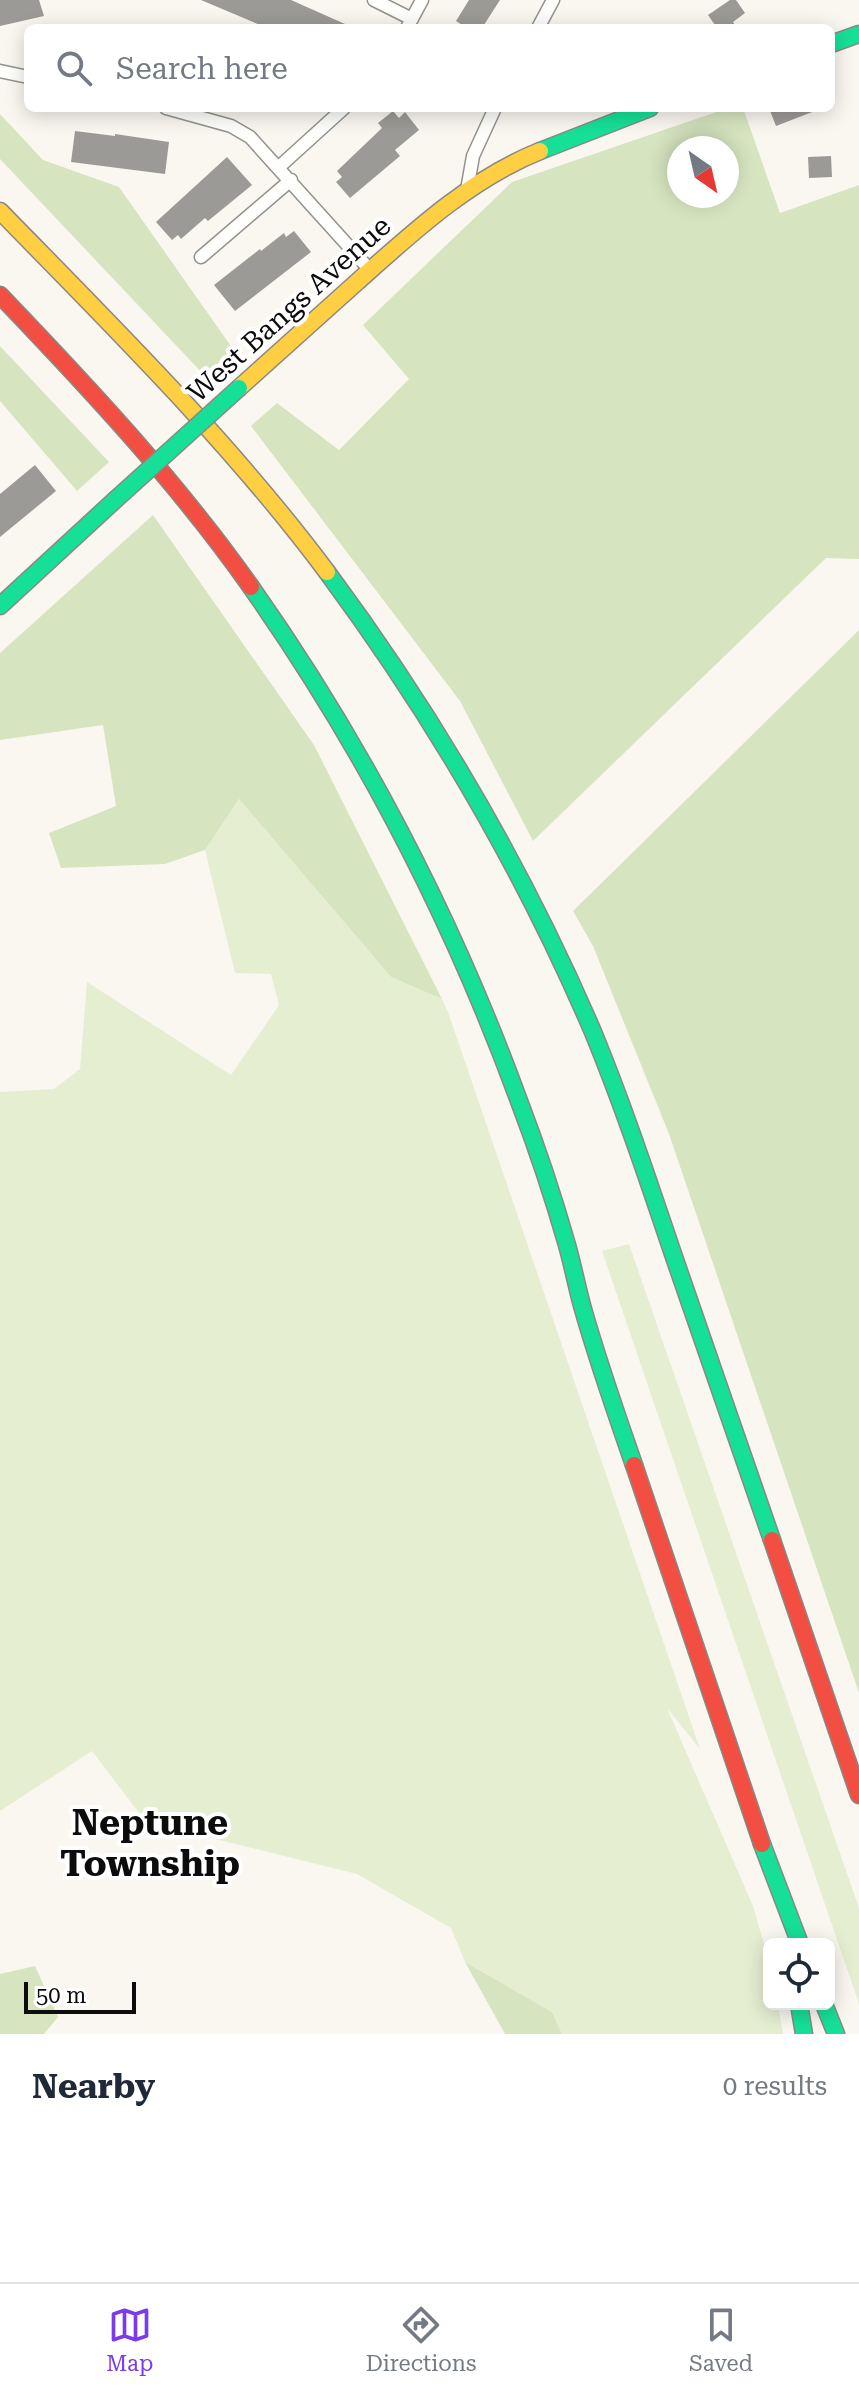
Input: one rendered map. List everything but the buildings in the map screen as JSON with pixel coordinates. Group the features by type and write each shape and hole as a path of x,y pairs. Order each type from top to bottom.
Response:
{"main road":[{"path":"835,43 859,34"},
{"name":"West Bangs Avenue","path":"0,606 370,270 467,190 519,160 640,112"},
{"path":"0,211 171,392 264,494 311,552 426,714 499,836 579,1000 622,1104 859,1795"},
{"path":"0,295 80,379 214,536 320,690 423,874 484,1009 517,1096 566,1244 582,1306 774,1881 798,1938"},
{"path":"774,1881 786,1938"},
{"path":"800,2010 804,2034"},
{"path":"826,2010 836,2034"}],"street":[{"path":"374,0 410,23 422,0"},
{"path":"540,24 553,0"},
{"path":"0,71 24,76"},
{"path":"180,112 231,126 250,137 370,270"},
{"path":"279,167 340,112"},
{"path":"467,190 473,156 493,112"},
{"path":"201,257 291,180"}],"green space":[{"path":"716,112 744,112 780,213 859,185 859,559 826,558 533,841 460,701 251,426 277,403 339,450 409,379 363,325 512,182"},
{"path":"0,114 43,160 119,187 233,349 205,376 0,159"},
{"path":"0,346 109,462 77,491 0,401"},
{"path":"153,515 314,745 442,999 391,977 239,799 205,850 165,864 61,868 49,833 116,806 103,725 0,740 0,653"},
{"path":"859,630 859,1693 669,1134 593,946 573,911"},
{"path":"239,799 391,977 442,999 700,1749 667,1708 753,1906 763,1940 763,2010 779,2010 783,2034 562,2034 552,2012 465,1962 451,1928 357,1874 146,1822 92,1751 0,1811 0,1092 54,1089 80,1069 87,982 231,1075 279,1005 271,974 235,973 205,850"},
{"path":"629,1244 859,1908 859,2004 602,1251"},
{"path":"465,1962 552,2012 562,2034 505,2034"},
{"path":"35,1966 58,2017 44,2034 0,2034 0,1974"}],"traffic: fast":[{"path":"835,43 859,34"},
{"path":"540,151 640,112"},
{"path":"115,500 239,388"},
{"path":"0,606 115,500"},
{"path":"327,572 403,681 474,794 566,971 625,1115 772,1540"},
{"path":"251,587 292,647 367,771 402,835 465,966 544,1172 589,1329 634,1465"},
{"path":"762,1844 798,1938"},
{"path":"800,2010 804,2034"},
{"path":"826,2010 836,2034"}],"traffic: slow":[{"path":"239,388 443,208 490,176 540,151"},
{"path":"0,211 211,431 327,572"}],"traffic: jam":[{"path":"0,295 163,473 251,587"},
{"path":"634,1465 762,1844"},
{"path":"772,1540 859,1795"}],"district":[{"name":"Neptune Township","path":"150,1844"}]}
